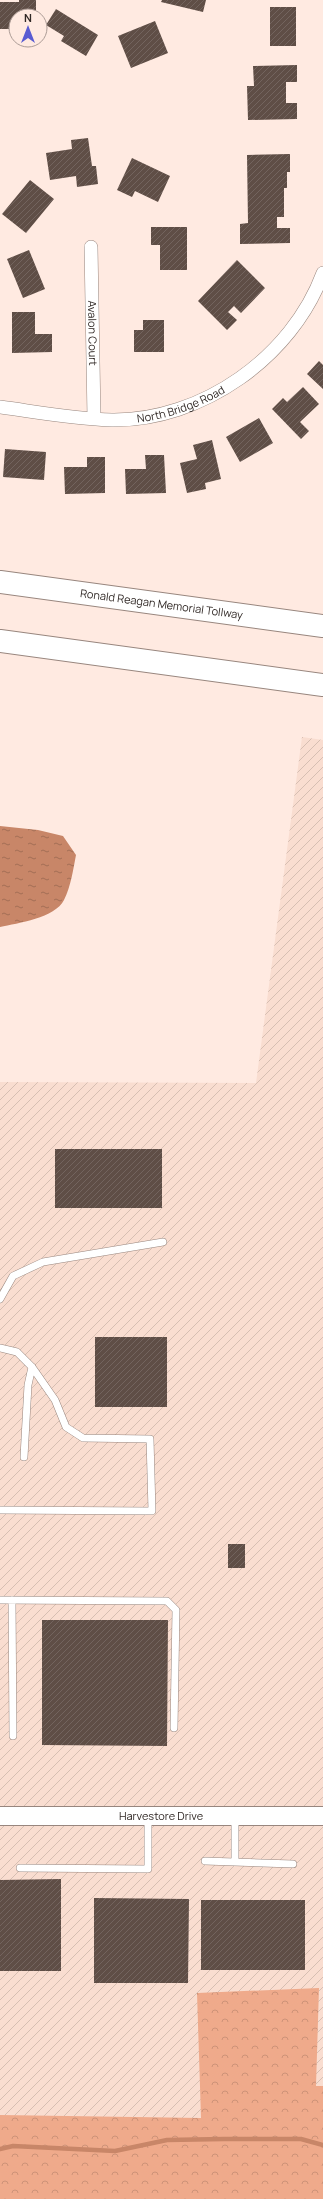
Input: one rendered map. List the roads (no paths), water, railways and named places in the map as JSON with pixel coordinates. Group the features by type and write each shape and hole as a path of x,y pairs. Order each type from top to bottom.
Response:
{"highway":[{"name":"Ronald Reagan Memorial Tollway","path":"0,582 323,626"},
{"path":"0,640 323,684"}],"street":[{"name":"Avalon Court","path":"91,248 94,418"},
{"name":"North Bridge Road","path":"0,407 111,420 151,416 195,403 230,385 257,365 299,320 319,290 323,273"},
{"name":"Harvestore Drive","path":"0,1816 323,1816"}],"lane":[{"path":"0,1299 13,1276 43,1262 163,1242"},
{"path":"0,1348 17,1352 32,1368 55,1400 66,1427 83,1438 150,1439 152,1511 0,1510"},
{"path":"24,1457 28,1385 32,1368"},
{"path":"0,1600 167,1601 176,1610 174,1728"},
{"path":"12,1600 13,1736"},
{"path":"20,1868 148,1869 148,1816"},
{"path":"235,1816 235,1862"},
{"path":"205,1861 293,1864"}],"water":[{"path":"0,826 38,830 63,836 76,855 72,878 64,900 59,906 53,911 35,919 0,927"}],"waterway":[{"path":"0,2149 13,2146 115,2151 167,2140 224,2139 301,2139 323,2145"}]}
